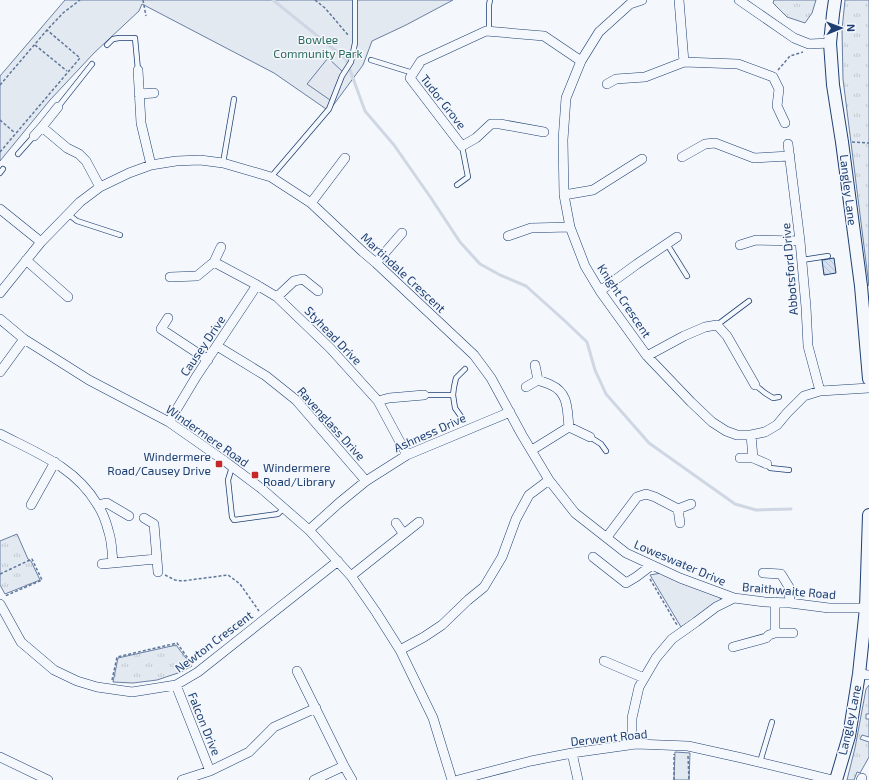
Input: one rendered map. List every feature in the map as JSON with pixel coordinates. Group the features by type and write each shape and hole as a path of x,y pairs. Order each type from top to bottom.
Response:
{"street":[{"name":"Knight Crescent","path":"642,0 627,2 599,32 581,61 566,98 563,140 564,195 570,227 585,266 600,291 647,356 712,422 726,431 737,435 751,435 765,432 776,425 804,396 820,391 869,388"},
{"path":"679,0 684,62"},
{"path":"740,0 794,38 810,44 830,43"},
{"name":"Langley Lane","path":"835,0 830,43 833,85 861,286 869,379"},
{"name":"Tudor Grove","path":"544,132 500,124 491,124 476,138 462,146 410,78 421,61 486,31 544,36 581,61"},
{"path":"607,84 616,80 645,77 684,62 738,64 774,77 779,89 777,106 784,123"},
{"path":"138,70 141,123 151,165"},
{"path":"139,94 154,93"},
{"path":"34,136 58,107"},
{"path":"42,127 68,148 79,154 86,161 100,187"},
{"path":"682,157 705,144 715,143 754,158 790,156"},
{"name":"Abbotsford Drive","path":"788,144 802,260 808,346 820,391"},
{"path":"311,203 345,158"},
{"path":"564,195 593,190 642,159"},
{"name":"Martindale Crescent","path":"0,292 41,242 80,202 100,187 129,173 151,165 200,160 223,163 272,177 311,203 474,355 491,378 522,435 549,480"},
{"path":"336,170 344,176"},
{"path":"0,209 41,242"},
{"path":"508,236 531,228 570,227"},
{"path":"376,263 402,233"},
{"path":"600,291 677,237"},
{"path":"740,245 756,240 800,241"},
{"path":"170,277 196,276 214,262 221,247"},
{"path":"391,247 398,254"},
{"path":"26,260 68,297"},
{"name":"Styhead Drive","path":"214,262 277,297 330,348 378,401 407,455"},
{"path":"277,297 294,281 303,279 318,291"},
{"name":"Causey Drive","path":"169,422 257,285"},
{"path":"168,318 162,329 208,360"},
{"name":"Windermere Road","path":"0,320 24,339 89,380 169,422 262,489 309,530 351,576 400,650 433,718 452,780"},
{"path":"647,356 684,336 705,327 717,325 727,336 756,385"},
{"path":"0,372 24,339"},
{"name":"Ravenglass Drive","path":"217,346 266,376 296,400 366,481"},
{"path":"535,365 538,380"},
{"path":"526,387 538,380 552,385 561,391 567,403 569,427"},
{"path":"378,401 389,398 424,395"},
{"name":"Ashness Drive","path":"309,530 366,481 407,455 510,412"},
{"path":"569,427 590,438"},
{"path":"532,450 569,427"},
{"path":"0,434 55,462 68,471 86,488 98,505 110,534 113,563"},
{"path":"751,435 752,458"},
{"path":"740,458 752,458 767,464"},
{"path":"31,505 55,462"},
{"path":"400,650 442,625 484,587 502,557 516,519 529,495 549,480"},
{"name":"Loweswater Drive","path":"549,480 575,512 626,553 648,567 734,598"},
{"path":"607,537 637,497 646,494 678,509"},
{"path":"98,505 107,503 129,516"},
{"path":"678,509 690,504"},
{"path":"678,509 680,523"},
{"name":"Langley Lane","path":"834,780 849,736 864,674 869,515"},
{"path":"144,518 154,524 158,572"},
{"path":"351,576 418,522"},
{"path":"396,523 403,533"},
{"path":"593,557 626,582 636,577 648,567"},
{"path":"102,564 156,559"},
{"name":"Newton Crescent","path":"0,604 22,642 54,670 77,681 97,687 132,692 159,689 176,685 198,672 338,560"},
{"path":"763,573 781,574 790,587 790,603"},
{"name":"Braithwaite Road","path":"632,745 632,718 639,687 656,658 672,639 716,607 734,598 829,608 866,608"},
{"path":"775,602 775,633"},
{"path":"733,647 766,638 775,633 793,633"},
{"path":"604,661 644,678"},
{"path":"298,671 352,780"},
{"name":"Falcon Drive","path":"176,685 210,771"},
{"path":"182,780 210,771 250,752 274,727 316,708"},
{"name":"Derwent Road","path":"458,780 531,761 572,753 636,744 688,746 834,780"},
{"path":"572,753 578,780"},
{"path":"0,757 48,780"},
{"path":"314,780 344,766"}],"lane":[{"path":"272,177 329,109 342,76 351,62 355,43 354,0"},
{"path":"489,31 490,0"},
{"path":"107,45 113,39 135,38 138,70"},
{"path":"371,60 413,73"},
{"path":"58,107 92,64"},
{"path":"223,163 234,99"},
{"path":"18,154 34,136"},
{"path":"457,185 468,177 462,146"},
{"path":"68,214 77,221 120,236"},
{"path":"667,244 687,276"},
{"path":"802,260 828,256"},
{"path":"717,325 749,301"},
{"path":"462,418 455,408 453,395 456,378 465,369"},
{"path":"756,385 773,398 779,397"},
{"path":"424,395 453,395"},
{"path":"590,438 601,444 606,451"},
{"path":"767,464 770,468 789,470"},
{"path":"232,467 228,480 232,517 234,520 278,514 284,508"},
{"path":"760,762 772,722"}],"path":[{"path":"0,85 63,13 80,0"},
{"path":"143,0 146,16"},
{"path":"315,0 325,8 355,43"},
{"path":"1,150 80,58 47,30"},
{"path":"774,77 790,56 804,51 810,44"},
{"path":"35,45 68,72"},
{"path":"0,120 16,133"},
{"path":"842,142 869,143"},
{"path":"0,574 32,559 42,580 0,598"},
{"path":"648,567 681,632"},
{"path":"158,572 175,580 182,581 228,575 240,584 264,619"},
{"path":"110,689 117,657 177,643 198,672"},
{"path":"674,745 674,780"},
{"path":"688,746 689,780"}],"green space":[{"name":"Bowlee Community Park","path":"65,0 453,0 372,41 363,65 329,111 274,73 142,4 139,11 94,53 50,100 0,161 0,76"},
{"path":"774,0 816,0 812,13 805,23 787,17 773,3"},
{"path":"845,0 869,0 869,286 843,79 842,30"},
{"path":"17,534 28,559 31,561 40,580 5,594 0,585 0,541"},
{"path":"661,573 718,595 722,601 681,627 650,575"},
{"path":"176,645 192,666 181,672 157,680 133,683 113,682 118,658"},
{"path":"869,685 869,714 866,714 866,719 869,719 869,737 862,735 860,739 869,742 869,757 860,773 857,772 854,780 847,780 855,748 866,689"},
{"path":"675,752 690,753 689,780 674,780"}],"shaded area":[{"path":"328,58 343,72 330,100 307,84"}],"building":[{"path":"834,258 836,273 824,275 822,260"}],"waterway":[{"path":"273,0 346,59 365,111 394,145 460,242 480,264 500,275 526,286 587,342 595,370 606,394 649,443 735,504 756,510 791,509"}],"place":[{"name":"Windermere Road/Causey Drive","path":"219,464"},
{"name":"Windermere Road/Library","path":"255,475"}]}
